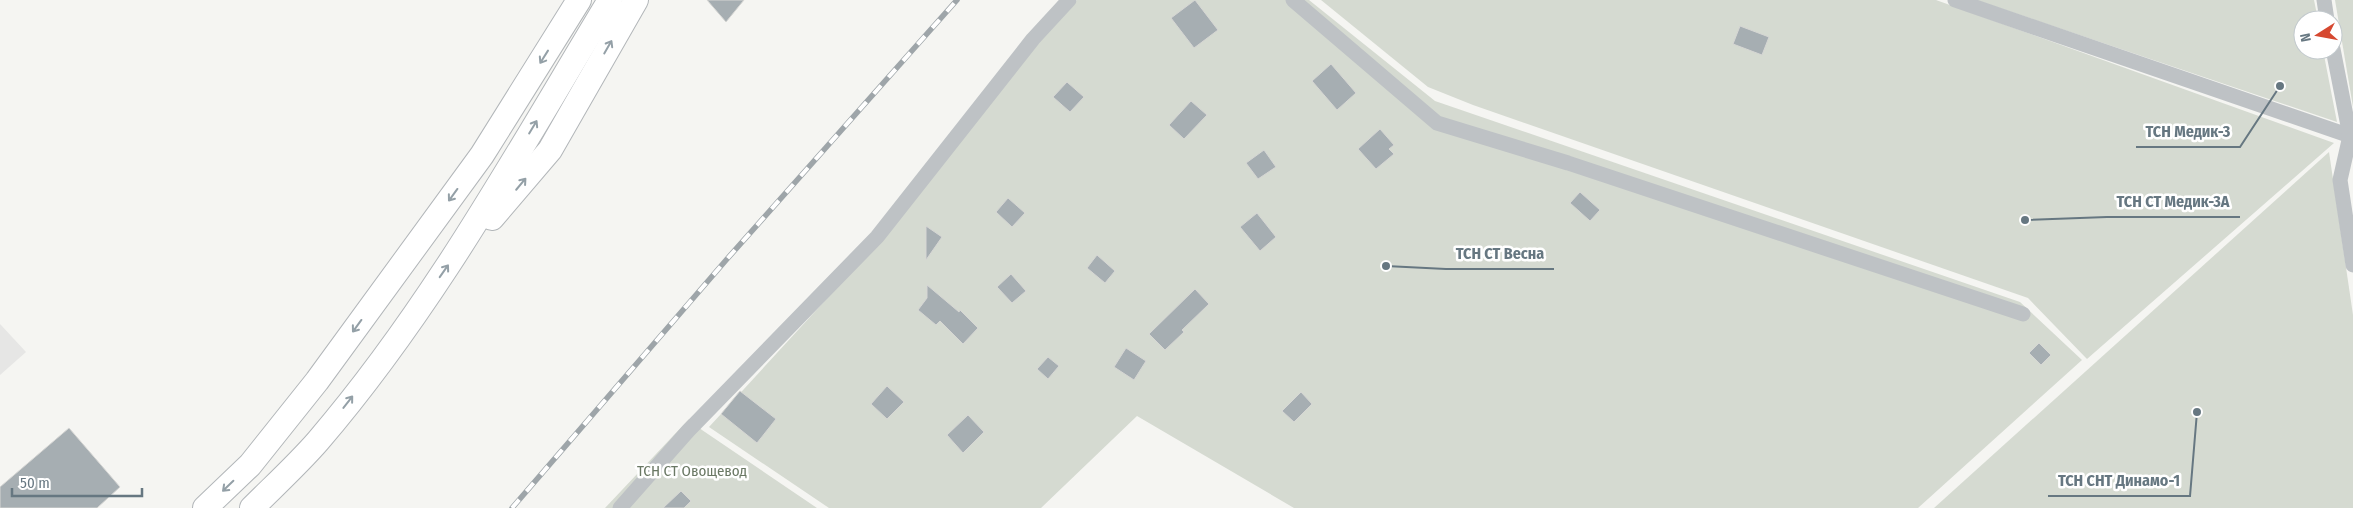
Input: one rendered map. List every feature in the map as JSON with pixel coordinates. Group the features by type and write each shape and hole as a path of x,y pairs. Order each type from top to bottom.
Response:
{"main road":[{"path":"205,508 250,465 317,381 482,155 579,0"},
{"path":"252,508 318,441 388,351 463,244 610,0"},
{"path":"463,244 485,226 550,150 636,0"}],"street":[{"path":"620,508 688,431 877,237 1033,38 1069,0"},
{"path":"1293,0 1437,123 1577,166 2023,314"},
{"path":"1955,0 2351,136"},
{"path":"2335,60 2351,136 2340,180 2353,265"}],"shaded area":[{"path":"0,324 26,352 0,375"}],"green space":[{"path":"1077,0 1309,0 1435,101 2020,302 2082,360 1918,508 1294,508 1137,416 1041,508 829,508 709,427 890,230 1052,26"},
{"path":"1321,0 1936,0 2334,143 2087,359 2028,298 1473,105 1428,87"},
{"path":"1976,0 2314,0 2316,10 2293,10 2293,60 2325,60 2337,122"},
{"path":"2335,0 2353,0 2353,107 2343,48 2343,10 2337,10"},
{"path":"2329,152 2353,315 2353,508 1934,508"},
{"name":"ТСН СТ Овощевод","path":"689,419 702,430 817,508 605,508"}],"building":[{"path":"707,0 744,0 726,22"},
{"path":"1195,0 1218,30 1194,48 1171,18"},
{"path":"1740,26 1769,37 1762,55 1733,44"},
{"path":"1331,64 1356,93 1337,110 1312,81"},
{"path":"1067,82 1084,97 1070,112 1053,97"},
{"path":"1191,101 1207,115 1184,139 1169,125"},
{"path":"1380,129 1394,145 1389,149 1394,154 1376,169 1358,149"},
{"path":"1264,150 1276,167 1258,179 1246,163"},
{"path":"1580,192 1600,210 1590,221 1570,203"},
{"path":"1008,198 1025,213 1012,227 996,212"},
{"path":"1257,213 1276,237 1260,251 1240,227"},
{"path":"926,226 942,237 926,260"},
{"path":"1097,255 1115,271 1105,283 1087,268"},
{"path":"1011,274 1026,291 1012,303 997,287"},
{"path":"927,285 959,312 960,310 978,328 963,344 940,321 936,325 918,310 927,298"},
{"path":"1195,289 1209,304 1182,330 1184,332 1165,350 1149,334"},
{"path":"2039,343 2051,355 2041,365 2029,353"},
{"path":"1126,348 1146,361 1134,380 1114,367"},
{"path":"1048,357 1059,366 1048,379 1037,369"},
{"path":"887,386 904,402 887,419 871,404"},
{"path":"740,391 776,419 757,443 721,414"},
{"path":"1301,392 1312,404 1294,422 1282,411"},
{"path":"968,415 984,432 963,453 947,435"},
{"path":"69,428 120,487 97,508 0,508 0,487"},
{"path":"681,491 691,501 684,508 663,508"}],"railway":[{"path":"512,508 727,259 957,0"}],"place":[{"name":"ТСН Медик-3","path":"2280,86"},
{"name":"ТСН СТ Медик-3А","path":"2025,220"},
{"name":"ТСН СТ Весна","path":"1386,266"},
{"name":"ТСН СНТ Динамо-1","path":"2197,412"}]}
